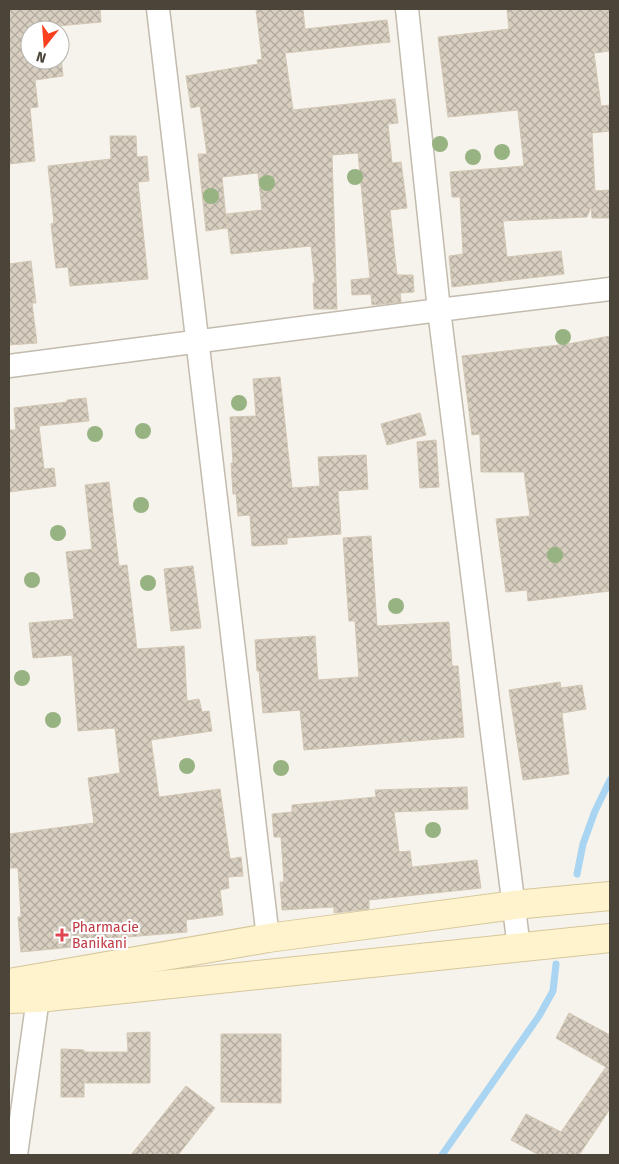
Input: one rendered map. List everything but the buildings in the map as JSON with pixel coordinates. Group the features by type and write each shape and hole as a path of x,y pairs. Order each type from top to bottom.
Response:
{"street":[{"path":"158,9 268,938"},
{"path":"407,9 439,310 519,948"},
{"path":"9,366 610,289"},
{"path":"9,983 268,938 514,905 610,896"},
{"path":"9,999 38,998 610,938"},
{"path":"16,1155 38,998"}],"waterway":[{"path":"577,874 583,844 595,811 610,780"},
{"path":"442,1155 539,1016 553,991 556,964"}],"place":[{"name":"Pharmacie Banikani","path":"62,935"}]}
